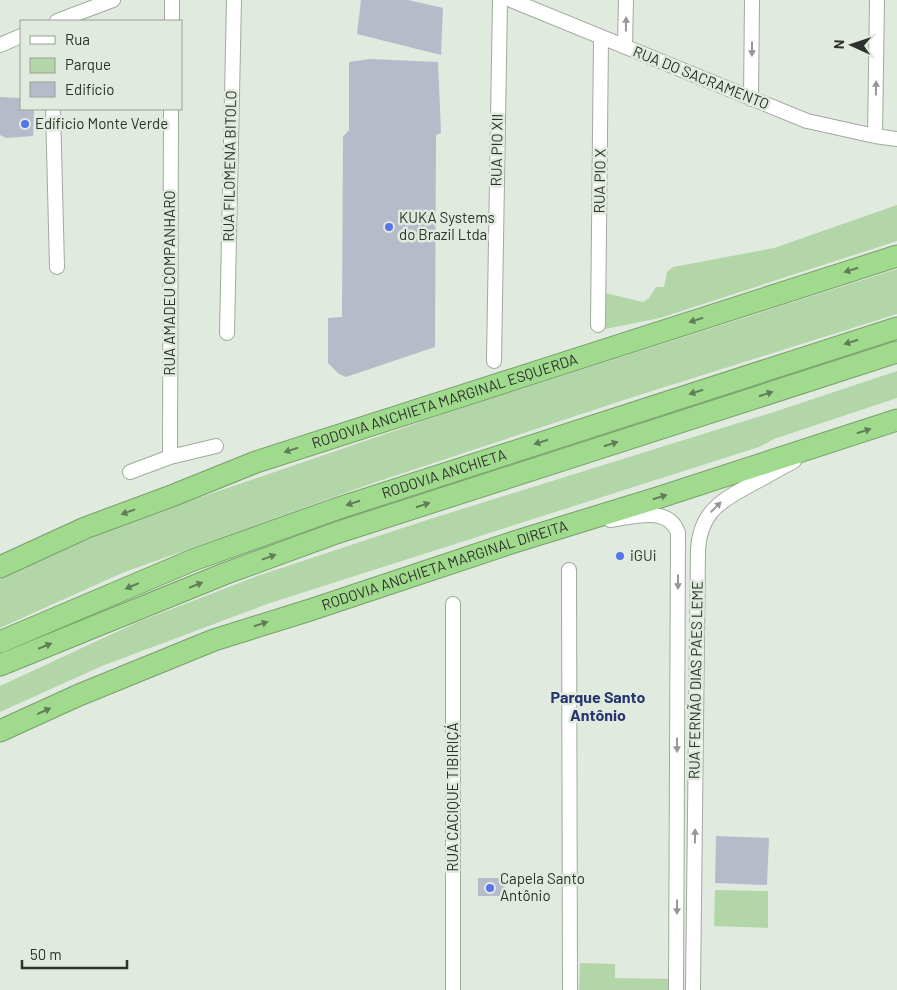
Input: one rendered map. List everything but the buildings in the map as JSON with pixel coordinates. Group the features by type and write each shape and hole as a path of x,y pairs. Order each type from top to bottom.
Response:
{"highway":[{"name":"RODOVIA ANCHIETA MARGINAL ESQUERDA","path":"0,567 85,528 256,462 897,256"},
{"name":"RODOVIA ANCHIETA","path":"0,642 193,560 318,515 897,328"},
{"name":"RODOVIA ANCHIETA","path":"0,665 224,574 336,533 897,352"},
{"name":"RODOVIA ANCHIETA MARGINAL DIREITA","path":"0,731 79,695 214,640 563,526 657,498 897,420"}],"street":[{"path":"60,20 113,0"},
{"path":"172,0 172,20"},
{"name":"RUA FILOMENA BITOLO","path":"227,333 234,0"},
{"name":"RUA PIO XII","path":"494,361 500,0"},
{"name":"RUA DO SACRAMENTO","path":"511,0 807,121 897,139"},
{"path":"625,47 626,0"},
{"path":"751,99 752,0"},
{"path":"875,136 877,0"},
{"path":"0,45 20,36"},
{"name":"RUA PIO X","path":"598,325 601,38"},
{"path":"53,110 57,267"},
{"name":"RUA AMADEU COMPANHARO","path":"170,457 171,110"},
{"name":"RUA FERNÃO DIAS PAES LEME","path":"693,990 698,550 700,534 709,514 728,497 830,442"},
{"path":"130,472 170,457 216,446"},
{"name":"RUA FERNÃO DIAS PAES LEME","path":"563,526 658,515 670,519 676,526 678,533 676,990"},
{"path":"0,556 85,528"},
{"path":"569,570 570,990"},
{"name":"RUA CACIQUE TIBIRIÇÁ","path":"453,604 453,990"}],"green space":[{"path":"897,205 897,241 660,318 605,329 605,293 643,302 649,298 656,287 664,287 667,272 673,267 774,248"},
{"path":"897,269 897,314 630,398 373,483 122,573 0,628 0,579 46,557 134,520 464,407"},
{"path":"897,371 897,398 774,439 759,447 270,603 102,666 0,712 0,686 138,622 257,576 430,519 774,412"},
{"path":"715,890 768,891 768,928 714,926"},
{"path":"580,963 615,964 615,978 672,979 671,990 579,990"}],"place":[{"name":"Edíficio Monte Verde","path":"25,124"},
{"name":"KUKA Systems do Brazil Ltda","path":"389,227"},
{"name":"iGUi","path":"620,556"},
{"name":"Capela Santo Antônio","path":"490,888"}],"district":[{"name":"Parque Santo Antônio","path":"598,706"}]}
